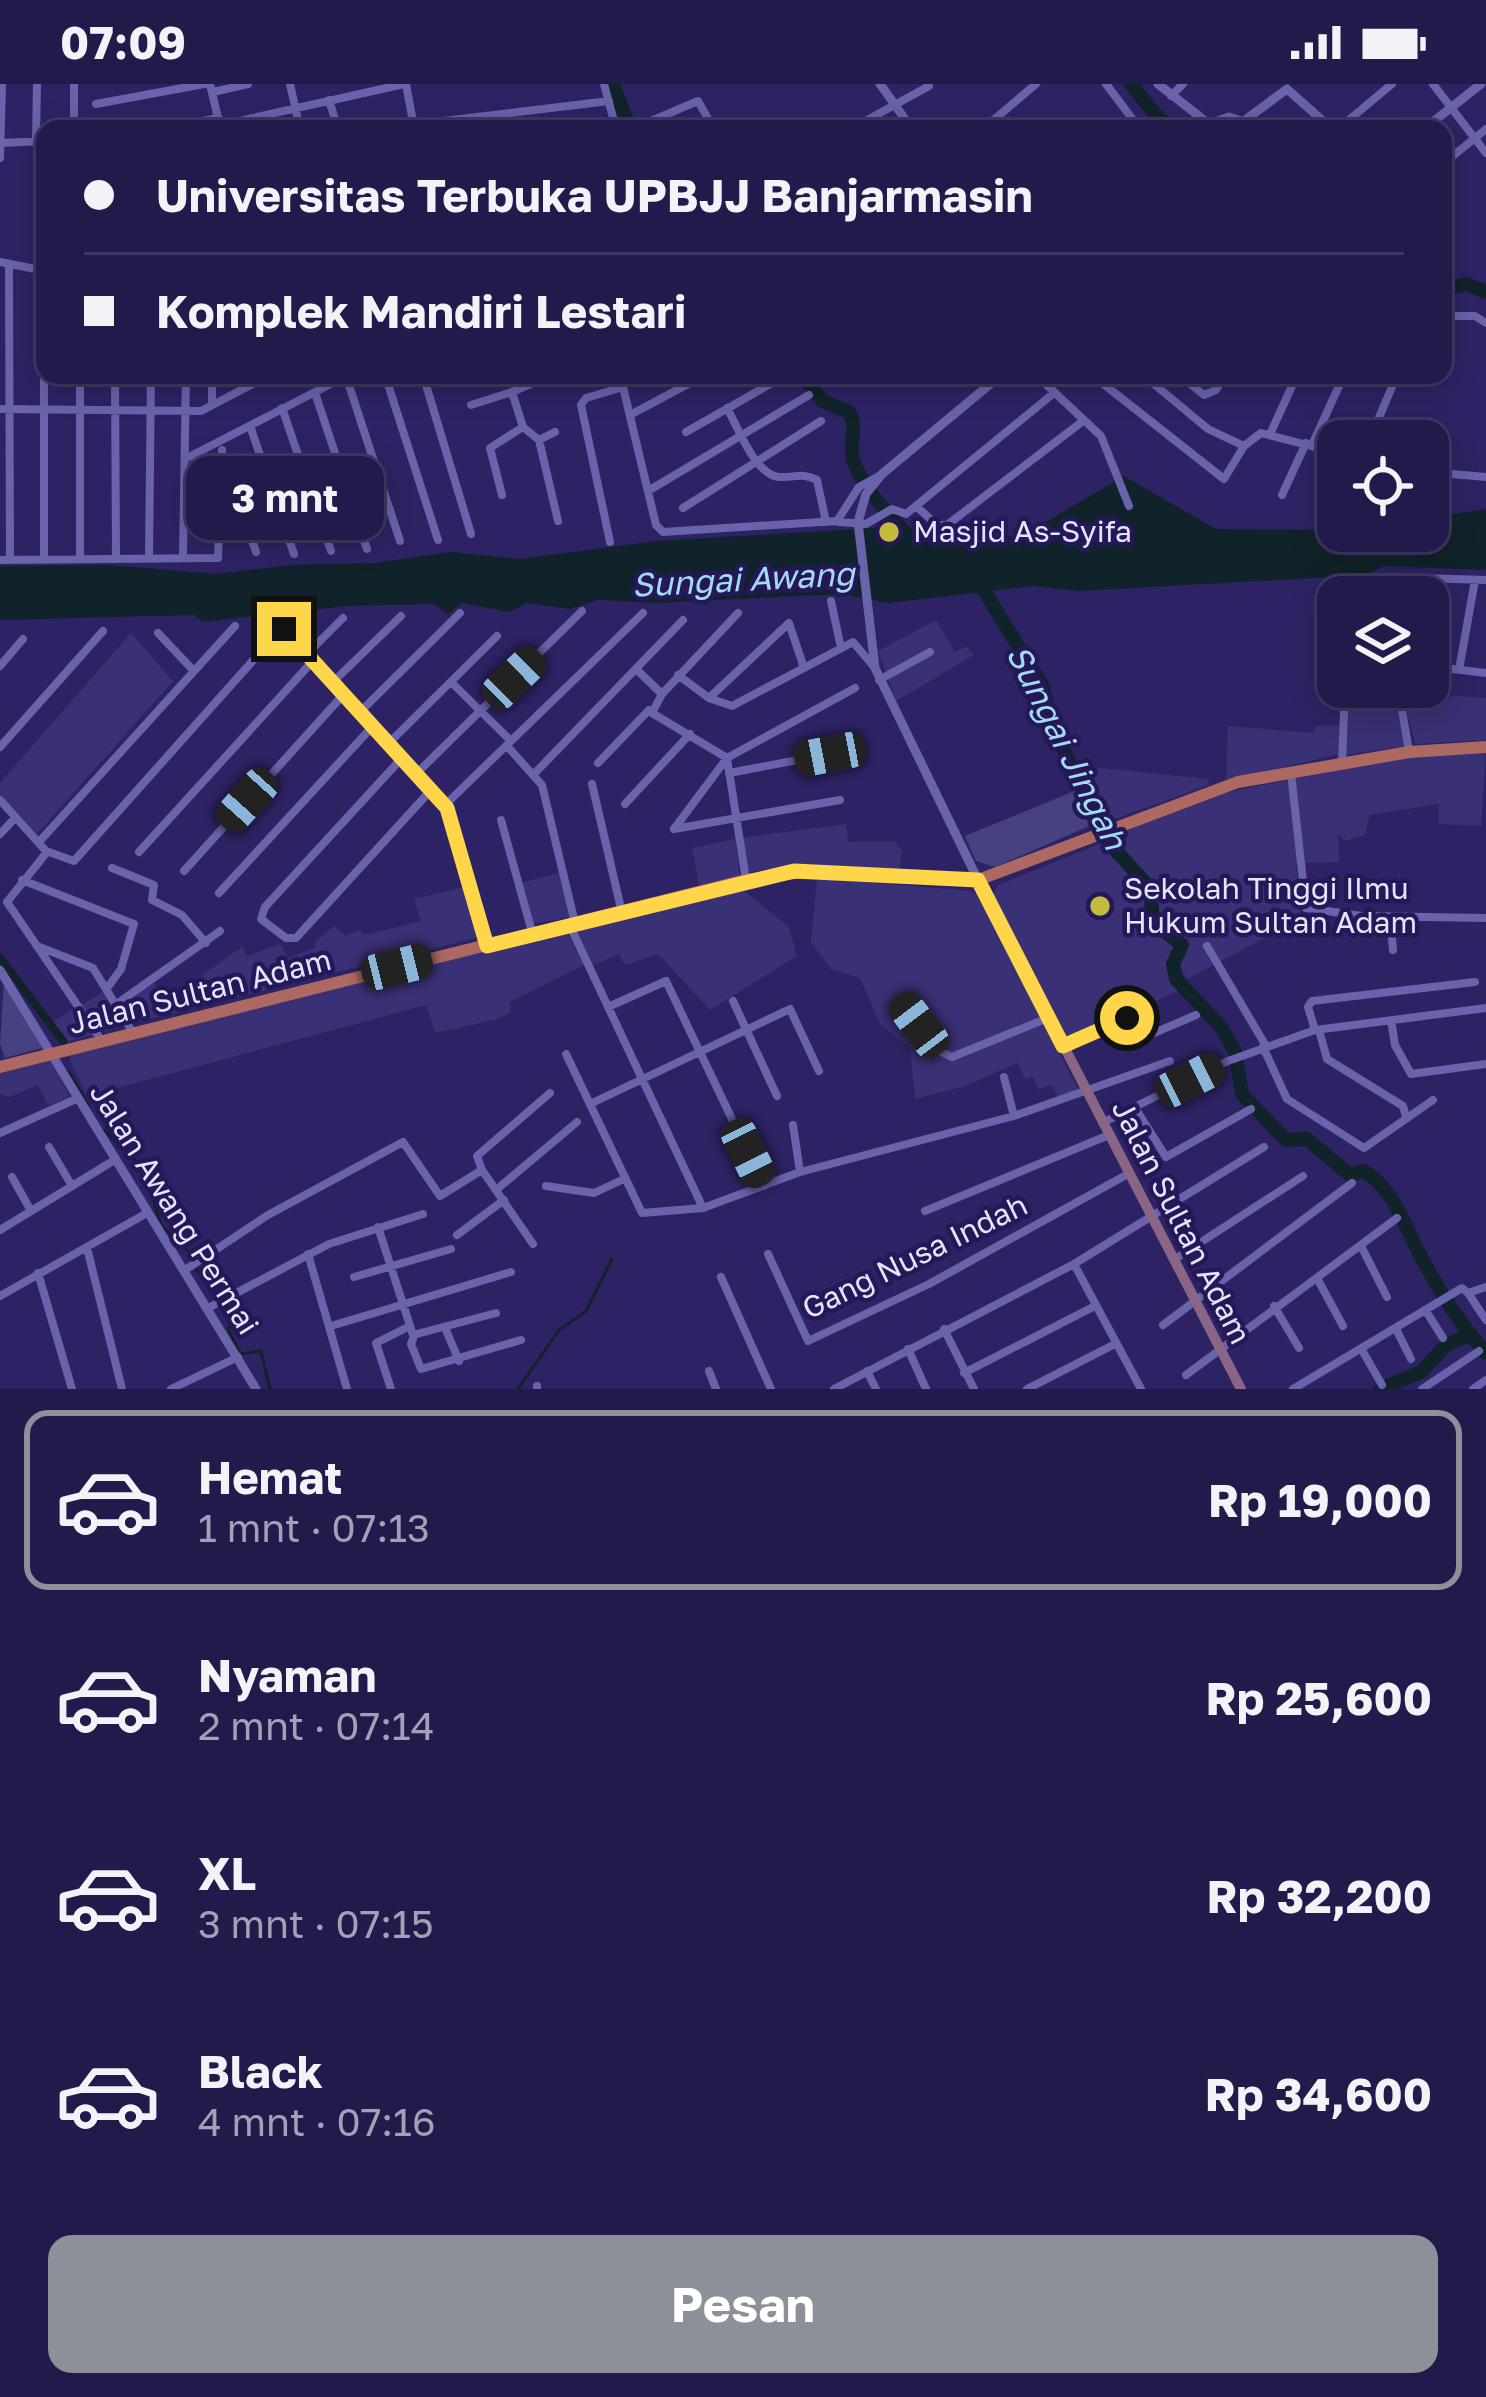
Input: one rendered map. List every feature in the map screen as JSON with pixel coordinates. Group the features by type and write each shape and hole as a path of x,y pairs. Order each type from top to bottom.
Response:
{"main road":[{"path":"978,880 1238,782 1409,752 1486,747"},
{"name":"Jalan Sultan Adam","path":"0,1067 746,880 809,871 978,880 1241,1389"}],"street":[{"path":"37,84 40,120"},
{"path":"74,84 74,120"},
{"path":"96,104 154,88 248,84"},
{"path":"290,84 298,120"},
{"path":"242,120 405,84 413,120"},
{"path":"604,84 614,120"},
{"path":"880,84 905,120"},
{"path":"994,120 1036,84"},
{"path":"1106,84 1133,120"},
{"path":"1158,84 1204,120"},
{"path":"1171,96 1184,84"},
{"path":"1346,120 1392,84"},
{"path":"1433,84 1486,153"},
{"path":"1435,120 1481,84"},
{"path":"866,120 929,86"},
{"path":"0,158 1,87"},
{"path":"209,87 221,120"},
{"path":"1247,120 1287,89 1324,120"},
{"path":"329,100 335,120"},
{"path":"432,120 609,101"},
{"path":"657,120 698,101 709,120"},
{"path":"260,116 261,120"},
{"path":"1452,156 1486,129"},
{"path":"1,142 36,141"},
{"path":"36,269 4,263 5,560 116,555 214,559 220,555 221,446"},
{"path":"1452,316 1474,316 1486,323"},
{"path":"44,384 44,558"},
{"path":"80,384 80,557"},
{"path":"116,384 116,555"},
{"path":"149,556 151,384"},
{"path":"183,555 186,384"},
{"path":"212,384 212,405"},
{"path":"5,410 187,410 212,405 250,384"},
{"path":"184,459 221,446 332,384"},
{"path":"350,384 400,542"},
{"path":"388,384 438,540"},
{"path":"426,384 471,534"},
{"path":"471,405 530,384"},
{"path":"622,384 656,524 663,532 837,521 856,526 887,512 906,514 1054,393"},
{"path":"630,415 688,384"},
{"path":"686,432 770,384"},
{"path":"837,521 859,487 871,483 990,384"},
{"path":"1045,384 1101,436 1129,506"},
{"path":"1103,384 1224,479 1255,435 1270,432 1317,446"},
{"path":"1154,384 1208,429 1244,446"},
{"path":"1191,384 1204,394 1220,384"},
{"path":"1270,432 1293,384"},
{"path":"1282,495 1340,384"},
{"path":"1378,420 1393,384"},
{"path":"610,542 581,406 586,398 623,387"},
{"path":"512,392 523,427 539,440 558,521"},
{"path":"315,393 367,549"},
{"path":"648,491 809,395"},
{"path":"282,408 331,551"},
{"path":"727,408 758,461 777,477 815,477 826,523"},
{"path":"683,508 821,421"},
{"path":"916,507 937,525 947,525 1083,421"},
{"path":"250,426 295,554"},
{"path":"502,495 490,448 523,427"},
{"path":"539,440 555,432"},
{"path":"221,446 256,552"},
{"path":"1449,473 1486,476"},
{"path":"871,483 858,522 875,668 978,880"},
{"path":"1449,579 1480,580 1459,670"},
{"path":"831,601 841,648"},
{"path":"416,774 582,611"},
{"path":"359,713 460,613"},
{"path":"445,805 643,613"},
{"path":"598,763 738,613"},
{"path":"331,683 401,616"},
{"path":"139,852 343,618"},
{"path":"534,774 683,620"},
{"path":"709,698 789,622 804,668"},
{"path":"39,842 235,626"},
{"path":"0,800 47,852 74,860 282,628 445,805 487,946"},
{"path":"0,747 104,631"},
{"path":"158,633 192,669"},
{"path":"388,744 496,636"},
{"path":"0,666 23,639"},
{"path":"678,675 709,698 735,705 856,644 875,668"},
{"path":"879,680 929,652"},
{"path":"1449,669 1486,673"},
{"path":"637,670 662,694"},
{"path":"451,682 542,785 572,923 703,1208"},
{"path":"840,800 673,827 727,758 855,688"},
{"path":"184,871 343,695"},
{"path":"1342,764 1344,708"},
{"path":"1402,708 1409,752"},
{"path":"650,709 727,758 746,880"},
{"path":"219,893 372,727"},
{"path":"625,804 690,734"},
{"path":"729,773 830,754"},
{"path":"401,759 265,907 261,919 286,938 296,938 431,790"},
{"path":"1291,772 1304,907 1390,917 1486,918"},
{"path":"592,784 622,914"},
{"path":"0,834 15,818"},
{"path":"501,820 533,934"},
{"path":"47,852 7,902 102,1042"},
{"path":"112,868 154,885 152,900 177,911 206,943"},
{"path":"22,880 134,924 121,969 108,987"},
{"path":"1390,917 1393,950"},
{"path":"118,1004 220,931"},
{"path":"36,946 86,962 108,987 133,1034"},
{"path":"1207,946 1264,1047 1287,1099 1364,1148 1433,1100"},
{"name":"Jalan Awang Permai","path":"0,970 113,1160 187,1268 256,1389"},
{"path":"608,1007 665,980 764,1186"},
{"path":"1406,1119 1403,1106 1327,1059 1307,1007 1312,1000 1475,982"},
{"path":"900,1000 937,1050 952,1057 1048,1018"},
{"path":"733,1001 777,1096"},
{"path":"925,1211 1106,1129 1135,1108 1264,1047 1317,1030 1486,1007"},
{"path":"590,1104 792,1009 819,1071"},
{"path":"1063,1046 1127,1018 1140,1039 1196,1015"},
{"path":"1391,1020 1395,1045 1411,1074 1486,1064"},
{"path":"566,1054 638,1210 703,1208 800,1172 1014,1116 1170,1060"},
{"path":"1004,1077 1014,1116"},
{"path":"533,1244 482,1171 477,1156 550,1093"},
{"path":"0,1133 76,1100"},
{"path":"1135,1108 1166,1157 1251,1109"},
{"path":"496,1190 577,1122"},
{"path":"793,1125 800,1172"},
{"path":"187,1268 200,1256 404,1142 438,1196 482,1171"},
{"path":"49,1147 72,1186"},
{"path":"834,1389 1075,1264 1264,1147"},
{"path":"0,1230 113,1160"},
{"name":"Gang Nusa Indah","path":"768,1254 808,1341 929,1284 1128,1174"},
{"path":"12,1177 31,1211"},
{"path":"1174,1260 1303,1177"},
{"path":"546,1186 594,1193 623,1179"},
{"path":"1163,1325 1352,1184"},
{"path":"457,1235 504,1200"},
{"path":"0,1296 147,1213"},
{"path":"208,1308 308,1253 423,1214"},
{"path":"1186,1375 1397,1218"},
{"path":"378,1227 420,1368 459,1361 521,1340"},
{"path":"1361,1246 1388,1297"},
{"path":"87,1248 122,1389"},
{"path":"354,1277 451,1249"},
{"path":"308,1253 347,1389"},
{"path":"1075,1264 1093,1307 1141,1389"},
{"path":"332,1326 511,1272"},
{"path":"38,1273 72,1389"},
{"path":"721,1277 771,1389"},
{"path":"1318,1280 1343,1326"},
{"path":"1468,1293 1486,1286"},
{"path":"1293,1389 1464,1287 1486,1320"},
{"path":"1274,1306 1299,1348"},
{"path":"964,1373 1093,1307"},
{"path":"1426,1311 1443,1338"},
{"path":"391,1389 376,1343 412,1331 446,1330 496,1313"},
{"path":"944,1329 974,1389"},
{"path":"1396,1329 1411,1359"},
{"path":"446,1330 459,1361"},
{"path":"1027,1389 1114,1344"},
{"path":"908,1349 926,1389"},
{"path":"1361,1349 1382,1385"},
{"path":"1422,1389 1479,1351"},
{"path":"171,1389 238,1358"},
{"path":"709,1371 716,1389"},
{"path":"867,1372 876,1389"},
{"path":"1473,1389 1486,1380"}],"shaded area":[{"path":"936,620 955,652 966,646 974,655 896,701 878,651"},
{"path":"131,633 173,681 37,834 0,795 0,783"},
{"path":"1449,697 1486,698 1486,740 1415,744 1406,708 1449,708"},
{"path":"1398,708 1404,746 1345,755 1346,712"},
{"path":"1340,725 1339,754 1226,781 1228,726 1313,733 1315,726"},
{"path":"1486,750 1481,826 1439,824 1439,804 1370,815 1365,835 1346,841 1338,835 1339,862 1296,863 1301,919 1187,979 1171,949 1169,965 1181,990 1071,1039 1064,1038 992,897 998,885 1102,843 1151,896 1147,921 1164,934 1154,917 1159,903 1110,837 1213,796 1432,752"},
{"path":"1100,768 1208,779 1209,785 1109,821 1085,777"},
{"path":"1077,790 1094,824 995,867 976,861 965,836"},
{"path":"846,824 848,842 894,841 902,851 899,869 800,864 746,873 740,838"},
{"path":"735,839 740,876 699,886 692,848"},
{"path":"559,873 571,917 532,924 521,883"},
{"path":"817,878 971,891 978,896 1078,1089 1058,1098 1052,1085 1038,1089 1033,1077 1025,1079 1018,1063 965,1086 915,1099 910,1048 880,1024 860,978 831,969 811,942"},
{"path":"468,886 483,936 129,1024 117,1005 151,979 166,1001 243,946 247,956 280,944 288,958 316,947 315,942 334,926 346,936 359,930 364,935 421,921 414,899"},
{"path":"738,886 789,927 797,956 710,1010 658,954 625,965 619,954 592,966 574,929"},
{"path":"565,929 584,965 510,1002 511,1012 498,1019 435,1033 426,1005 87,1096 70,1060 71,1054"},
{"path":"4,981 42,1048 5,1058 0,1044"},
{"path":"103,992 122,1026 64,1043 54,1021"},
{"path":"49,1059 70,1096 48,1106 38,1085 9,1097 0,1094 0,1068"}],"water":[{"name":"Sungai Awang","path":"1124,476 1216,529 1317,530 1317,552 1449,552 1449,515 1486,509 1486,570 1383,566 1367,575 1079,591 1033,586 889,603 840,594 655,603 598,600 570,609 527,603 509,612 462,603 448,615 434,604 348,606 202,622 194,615 0,620 0,566 110,565 216,574 291,565 375,563 451,552 520,559 655,541 908,526 921,537 1022,536"}],"waterway":[{"path":"1131,84 1161,120"},
{"path":"614,87 627,120"},
{"path":"1452,288 1466,284 1486,292"},
{"path":"809,384 823,401 849,412 857,470 910,538"},
{"name":"Sungai Jingah","path":"977,579 1042,685 1054,730 1108,842 1150,888 1153,921 1182,945 1173,964 1176,979 1221,1027 1235,1051 1242,1094 1286,1140 1307,1139 1350,1175 1364,1171 1383,1187 1440,1290 1486,1353"},
{"path":"0,958 63,1041"},
{"path":"69,1072 89,1107"},
{"path":"104,1130 144,1169 161,1225 195,1258"},
{"path":"518,1389 559,1330 586,1311 612,1259"},
{"path":"194,1267 231,1314 229,1331 240,1354 261,1351 270,1389"},
{"path":"1381,1389 1421,1372 1446,1345 1471,1334"}],"place":[{"name":"Masjid As-Syifa","path":"889,532"},
{"name":"Sekolah Tinggi Ilmu Hukum Sultan Adam","path":"1100,906"}],"route":[{"path":"284,629 447,808 487,946 794,871 903,880 978,880 1063,1046 1127,1018"}]}
